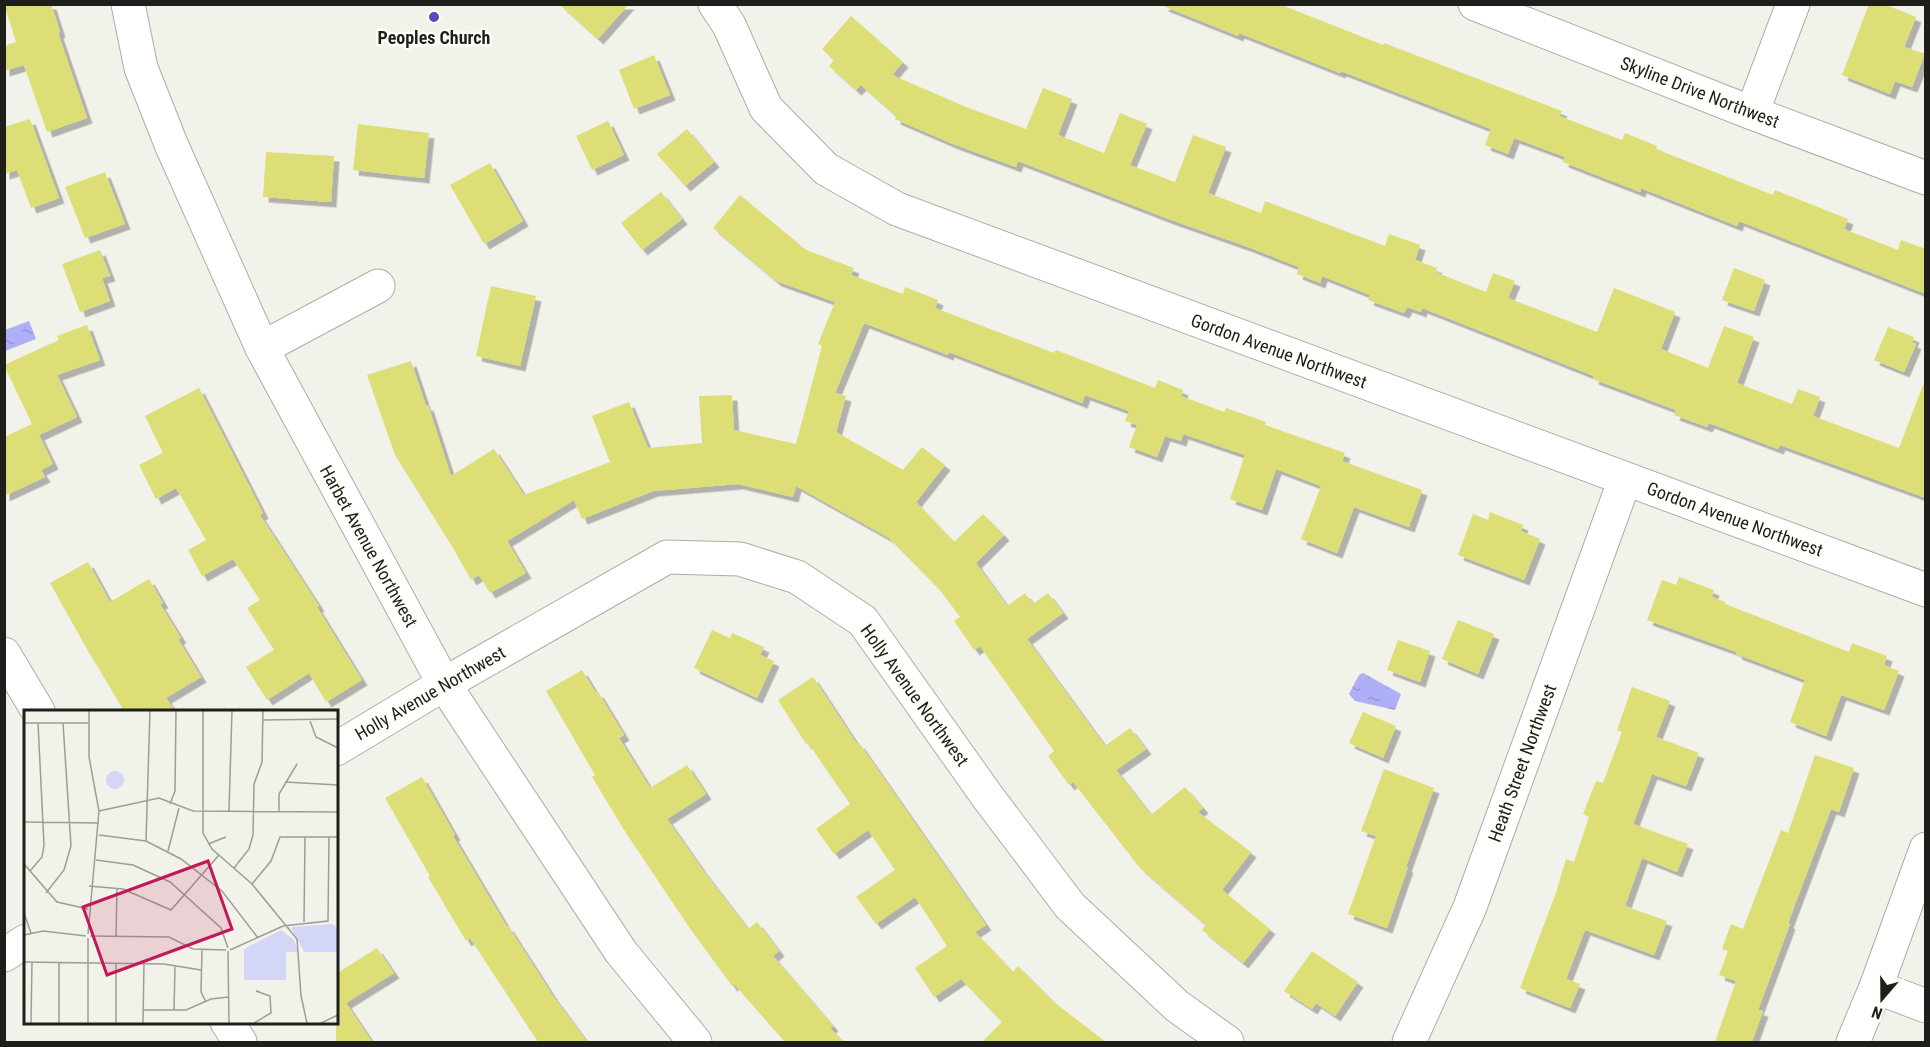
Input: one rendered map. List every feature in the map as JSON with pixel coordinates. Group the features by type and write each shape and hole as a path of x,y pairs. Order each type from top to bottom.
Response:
{"street":[{"name":"Harbet Avenue Northwest","path":"128,4 141,68 171,144 262,348 444,684 621,952 694,1042"},
{"name":"Gordon Avenue Northwest","path":"715,4 729,25 766,108 826,169 897,209 1926,590"},
{"name":"Skyline Drive Northwest","path":"1475,4 1752,113 1926,178"},
{"path":"1752,113 1792,4"},
{"path":"262,348 378,286"},
{"name":"Heath Street Northwest","path":"1409,1042 1470,907 1625,479"},
{"name":"Holly Avenue Northwest","path":"338,748 444,684 666,557 740,559 797,577 863,621 987,796 1070,906 1178,1006 1227,1042"},
{"path":"4,654 37,710"},
{"path":"1853,1042 1876,987 1926,849"},
{"path":"4,955 24,942"},
{"path":"1876,987 1926,1006"},
{"path":"228,1023 240,1042"}],"water":[{"path":"29,321 36,339 5,351 5,330"},
{"path":"1363,673 1401,694 1395,710 1355,701 1349,694 1359,675"}],"building":[{"path":"4,4 51,4 60,32 58,33 87,118 47,132 24,65 4,71 4,46 16,42"},
{"path":"559,4 629,4 598,39"},
{"path":"1164,4 1279,4 1562,111 1559,116 1622,140 1625,133 1657,146 1656,149 1773,195 1775,190 1848,219 1844,229 1898,250 1901,240 1926,249 1926,294 1739,221 1737,226 1641,188 1640,192 1563,162 1565,157 1514,138 1508,154 1485,145 1491,129 1239,33 1238,36 1163,6"},
{"path":"1869,4 1884,4 1916,17 1904,47 1925,54 1912,87 1895,81 1890,94 1842,75"},
{"path":"851,16 903,62 892,75 966,107 1026,129 1043,88 1072,99 1058,135 1104,153 1120,113 1147,124 1130,165 1175,182 1193,135 1226,147 1208,193 1261,213 1265,201 1385,246 1389,234 1420,245 1415,260 1437,268 1435,272 1486,292 1493,273 1515,281 1508,298 1597,332 1614,288 1675,312 1661,349 1708,368 1724,326 1754,337 1737,383 1792,404 1798,389 1820,397 1813,416 1899,448 1923,385 1926,386 1926,498 1780,445 1778,449 1709,423 1707,427 1674,415 1676,410 1593,379 1594,376 1422,308 1421,312 1407,307 1404,313 1368,300 1370,295 1322,276 1320,283 1297,274 1299,267 1248,247 1018,161 1016,167 953,144 895,119 896,116 861,85 856,90 829,66 834,60 822,49"},
{"path":"654,55 670,95 634,109 619,70"},
{"path":"30,119 59,198 31,208 17,170 4,174 4,127"},
{"path":"608,121 624,155 592,170 576,136"},
{"path":"358,124 429,133 424,178 353,170"},
{"path":"687,129 714,162 685,186 657,154"},
{"path":"266,152 334,156 331,202 263,197"},
{"path":"490,163 523,221 484,244 450,185"},
{"path":"105,172 125,224 85,238 65,187"},
{"path":"661,192 682,219 642,250 621,223"},
{"path":"740,195 806,250 854,268 851,275 903,294 905,287 938,300 935,308 1054,353 1056,350 1155,388 1158,380 1183,390 1181,396 1224,412 1226,408 1266,422 1265,425 1345,453 1342,461 1422,490 1409,527 1354,507 1337,553 1301,539 1321,486 1276,469 1262,510 1230,499 1245,455 1183,434 1181,441 1165,436 1157,457 1129,447 1137,425 1125,421 1129,411 1085,395 1082,403 949,352 948,355 864,323 835,393 846,396 836,432 903,470 922,447 945,465 916,502 954,542 983,514 1004,535 976,563 1007,606 1025,593 1033,604 1048,593 1063,613 1027,639 1105,746 1130,728 1146,749 1116,770 1151,815 1185,787 1203,808 1198,812 1251,852 1222,890 1270,929 1243,963 1202,930 1206,925 1140,868 1073,782 1069,785 1048,756 1054,751 980,646 974,650 954,621 960,617 940,590 889,538 796,486 793,497 738,484 653,491 582,519 574,500 507,541 526,573 490,593 479,575 471,580 395,455 367,375 411,361 451,476 494,449 524,495 610,462 592,416 629,402 648,448 702,443 699,396 732,395 734,430 796,444 822,346 818,344 835,302 776,281 713,228"},
{"path":"100,250 110,276 102,278 110,301 80,312 62,264"},
{"path":"1734,268 1765,280 1754,311 1722,300"},
{"path":"491,286 536,296 520,366 476,356"},
{"path":"87,325 100,360 57,375 77,417 39,435 53,464 41,470 45,477 4,496 4,437 32,424 4,365 59,340 57,336"},
{"path":"1888,327 1914,337 1912,342 1916,344 1904,372 1874,360"},
{"path":"199,388 263,513 260,515 319,606 317,607 362,680 326,702 309,673 267,700 246,667 274,650 247,608 260,600 233,559 202,576 188,550 206,540 176,488 156,499 139,465 163,453 145,416"},
{"path":"1490,512 1523,525 1521,531 1540,539 1524,580 1458,555 1473,514 1488,520"},
{"path":"88,562 110,602 149,579 163,603 160,604 181,638 178,639 201,677 166,698 174,710 123,710 50,583"},
{"path":"1679,577 1714,590 1712,597 1725,604 1849,652 1852,643 1887,656 1884,665 1899,671 1884,710 1841,695 1826,736 1790,722 1805,680 1736,654 1737,652 1647,620 1662,580 1676,585"},
{"path":"1458,620 1494,634 1478,674 1442,659"},
{"path":"712,630 730,638 732,633 764,647 760,655 774,661 757,698 694,668"},
{"path":"1398,640 1430,651 1420,682 1387,670"},
{"path":"582,670 624,735 619,738 650,788 687,765 706,794 667,819 748,929 757,922 779,951 773,956 833,1026 830,1028 844,1042 785,1042 734,984 732,986 691,930 626,833 592,777 595,775 546,691"},
{"path":"813,677 857,744 859,743 986,925 975,932 1013,972 1018,966 1055,1003 1106,1042 982,1042 1002,1022 961,979 934,997 915,968 947,946 915,897 876,924 856,897 895,870 868,830 834,854 816,829 850,804 808,743 806,744 778,700"},
{"path":"1632,687 1670,701 1656,737 1699,753 1686,786 1652,774 1633,824 1688,844 1677,872 1642,858 1625,906 1667,921 1654,955 1585,930 1566,979 1580,984 1570,1008 1520,988 1556,893 1566,859 1574,862 1589,817 1583,814 1596,781 1603,783 1622,732 1617,730"},
{"path":"1363,712 1396,726 1383,758 1349,743"},
{"path":"1815,755 1854,768 1839,812 1831,809 1758,1010 1763,1011 1752,1042 1715,1042 1736,981 1719,975 1728,951 1722,949 1731,924 1743,929 1781,830 1788,833"},
{"path":"1384,769 1434,788 1387,928 1348,914 1376,836 1361,831"},
{"path":"422,777 455,835 453,836 507,927 587,1042 538,1042 470,938 466,941 385,798"},
{"path":"377,948 394,973 346,1003 372,1042 336,1042 338,973"},
{"path":"1312,951 1358,982 1335,1016 1316,1003 1312,1009 1284,991"}],"place":[{"name":"Peoples Church","path":"434,17"}]}
